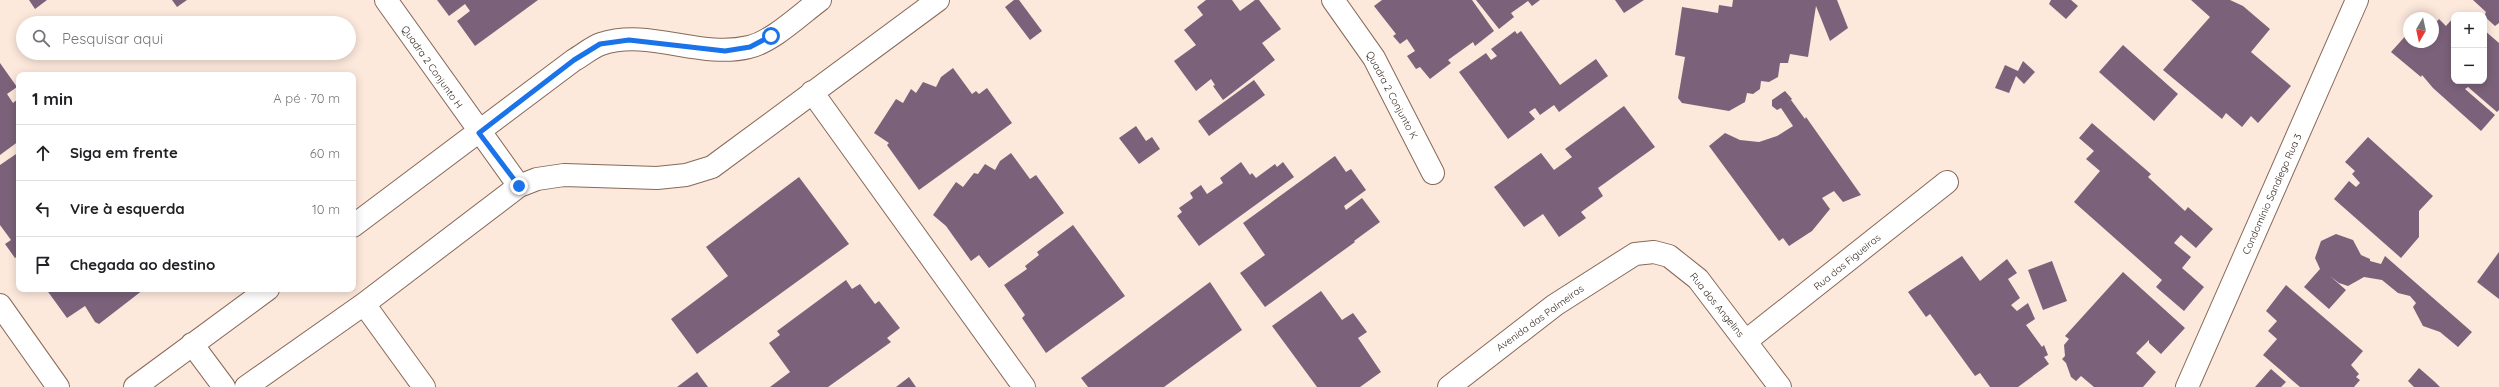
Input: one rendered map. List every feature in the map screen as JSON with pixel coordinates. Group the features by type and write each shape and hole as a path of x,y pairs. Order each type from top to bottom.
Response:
{"street":[{"name":"Quadra 2 Conjunto H","path":"386,0 479,133 519,186"},
{"path":"356,224 479,133 574,60 600,44 629,40 725,51 750,47 771,36 820,0"},
{"path":"246,387 364,304 519,186 537,179 564,175 657,178 686,175 712,167 938,0"},
{"name":"Quadra 2 Conjunto K","path":"1333,0 1374,58 1433,173"},
{"name":"Condomínio Sandiego Rua 3","path":"2187,387 2357,0"},
{"path":"812,92 1024,387"},
{"name":"Rua das Figueiras","path":"1746,341 1947,182"},
{"name":"Rua dos Angelins","path":"1636,254 1654,252 1669,256 1680,263 1698,279 1780,387"},
{"name":"Avenida das Palmeiras","path":"1449,387 1555,305 1636,254"},
{"path":"134,387 264,292"},
{"path":"364,304 424,387"},
{"path":"0,305 58,387"},
{"path":"192,344 224,387"}],"building":[{"path":"29,0 47,0 35,9"},
{"path":"172,0 187,0 177,7"},
{"path":"437,0 538,0 475,46 457,21 470,11 465,4 449,16"},
{"path":"1014,0 1019,0 1042,31 1030,40 1005,7"},
{"path":"1206,0 1232,0 1240,11 1255,0 1259,0 1281,29 1262,43 1275,60 1223,100 1213,86 1215,85 1211,79 1196,91 1174,61 1196,45 1184,30 1203,15 1197,7"},
{"path":"1382,0 1472,0 1494,31 1475,46 1473,42 1448,60 1451,63 1430,79 1420,67 1416,69 1407,56 1415,51 1407,39 1400,44 1393,36 1396,34 1374,6"},
{"path":"1476,0 1540,0 1532,6 1528,1 1511,13 1514,17 1499,29"},
{"path":"1615,0 1644,0 1624,13"},
{"path":"1733,0 1837,0 1848,28 1830,41 1816,6 1808,57 1790,54 1788,63 1780,63 1778,77 1769,82 1761,81 1760,89 1753,94 1747,93 1745,102 1729,111 1682,103 1678,98 1685,57 1675,55 1682,7 1718,13 1719,5 1732,7"},
{"path":"2051,0 2071,0 2078,6 2066,19 2049,4"},
{"path":"2191,0 2230,0 2243,6 2270,29 2251,52 2291,86 2258,123 2251,116 2242,127 2226,113 2222,119 2163,70 2210,17"},
{"path":"2473,0 2499,0 2499,23 2495,26 2487,19 2486,12"},
{"path":"2439,19 2446,26 2451,20 2451,84 2487,84 2487,33 2499,43 2499,110 2497,112 2468,87 2465,89 2495,115 2481,131 2433,88 2422,75 2421,77 2391,52 2403,39 2403,48 2439,48"},
{"path":"1515,31 1517,34 1521,31 1560,85 1596,59 1608,76 1559,112 1554,105 1540,115 1535,108 1529,112 1535,119 1508,139 1459,72 1486,53 1491,60 1497,56 1491,49"},
{"path":"2123,45 2178,94 2154,121 2099,72"},
{"path":"2023,61 2035,72 2024,84 2016,76 2009,93 1995,88 2005,65 2018,71"},
{"path":"0,63 16,86 16,88 7,94 13,103 16,100 16,143 0,155"},
{"path":"953,68 972,94 976,91 979,94 987,88 1012,123 919,190 887,145 889,143 874,133 896,99 903,103 911,89 916,93 923,82 936,87 941,77"},
{"path":"1254,80 1265,95 1209,136 1198,121"},
{"path":"1785,91 1792,99 1786,104 1791,100 1805,119 1806,117 1861,195 1843,202 1834,191 1822,198 1830,209 1812,231 1789,246 1783,238 1779,241 1709,146 1725,133 1740,140 1759,142 1777,136 1793,126 1781,108 1777,110 1772,106 1772,100"},
{"path":"1624,106 1655,147 1598,188 1603,196 1581,212 1586,218 1559,237 1543,214 1524,227 1494,187 1541,153 1554,170 1572,157 1565,149"},
{"path":"2092,123 2151,174 2148,177 2185,211 2188,207 2213,229 2196,248 2181,235 2174,243 2191,257 2182,268 2204,287 2184,311 2156,287 2162,280 2074,202 2100,171 2086,159 2094,151 2079,138"},
{"path":"1136,126 1146,141 1152,137 1160,149 1139,164 1119,138"},
{"path":"2368,137 2433,196 2419,211 2419,237 2401,258 2334,199 2349,181 2356,187 2360,183 2352,174 2355,171 2345,162"},
{"path":"1011,153 1030,179 1036,175 1064,213 989,268 979,255 971,261 946,226 933,215 956,182 963,187 974,173 978,174 985,164 995,170 1000,161"},
{"path":"16,154 15,258 5,244 11,240 0,225 0,165"},
{"path":"1335,156 1346,172 1351,169 1366,190 1344,206 1346,210 1362,198 1380,222 1354,241 1355,242 1265,307 1240,273 1265,255 1243,223"},
{"path":"1241,162 1250,175 1252,173 1256,178 1275,164 1277,167 1283,162 1294,177 1199,246 1177,216 1182,212 1179,208 1193,198 1190,193 1201,185 1207,194 1223,183 1220,178"},
{"path":"799,177 849,244 697,354 671,319 728,276 706,247"},
{"path":"1073,225 1125,296 1046,353 1022,318 1025,315 1004,285 1027,269 1025,266 1039,255 1037,252"},
{"path":"2336,234 2353,240 2361,255 2370,259 2370,261 2381,264 2385,256 2472,332 2458,347 2440,332 2423,326 2413,307 2416,303 2410,296 2398,293 2382,280 2364,277 2348,286 2339,283 2330,276 2346,290 2329,309 2304,287 2320,269 2315,258 2321,241"},
{"path":"2499,252 2499,299 2477,282"},
{"path":"1962,256 1980,281 2007,259 2017,273 2008,279 2020,298 2011,305 2017,311 2028,303 2035,319 2026,325 2042,347 2044,345 2048,355 2044,357 2049,364 2018,387 1990,387 1980,373 1975,376 1930,314 1926,317 1908,292"},
{"path":"2052,261 2067,301 2043,310 2028,270"},
{"path":"2123,272 2185,328 2161,354 2149,343 2149,340 2136,353 2156,372 2143,387 2094,387 2081,376 2076,381 2071,377 2066,363 2062,359 2065,356 2064,345 2069,339 2065,336"},
{"path":"846,280 852,289 860,284 875,304 879,301 900,328 887,338 891,342 828,387 770,387 790,372 769,343 780,335 777,331"},
{"path":"1210,282 1242,330 1164,387 1088,387 1081,378"},
{"path":"2286,285 2363,351 2351,365 2359,374 2356,377 2360,380 2354,387 2300,387 2263,355 2277,339 2268,331 2277,321 2266,311"},
{"path":"1321,291 1342,320 1353,313 1367,332 1358,338 1381,372 1360,387 1317,387 1272,326"},
{"path":"48,292 140,292 99,324 95,322 85,306 67,318"},
{"path":"2419,368 2440,387 2414,387 2408,381"},
{"path":"2271,369 2286,382 2281,387 2255,387"},
{"path":"697,372 708,387 677,387"},
{"path":"909,377 916,387 896,387"}],"route":[{"path":"519,186 479,133 574,60 600,44 629,40 661,43 703,50 725,51 750,47 771,36"}]}
